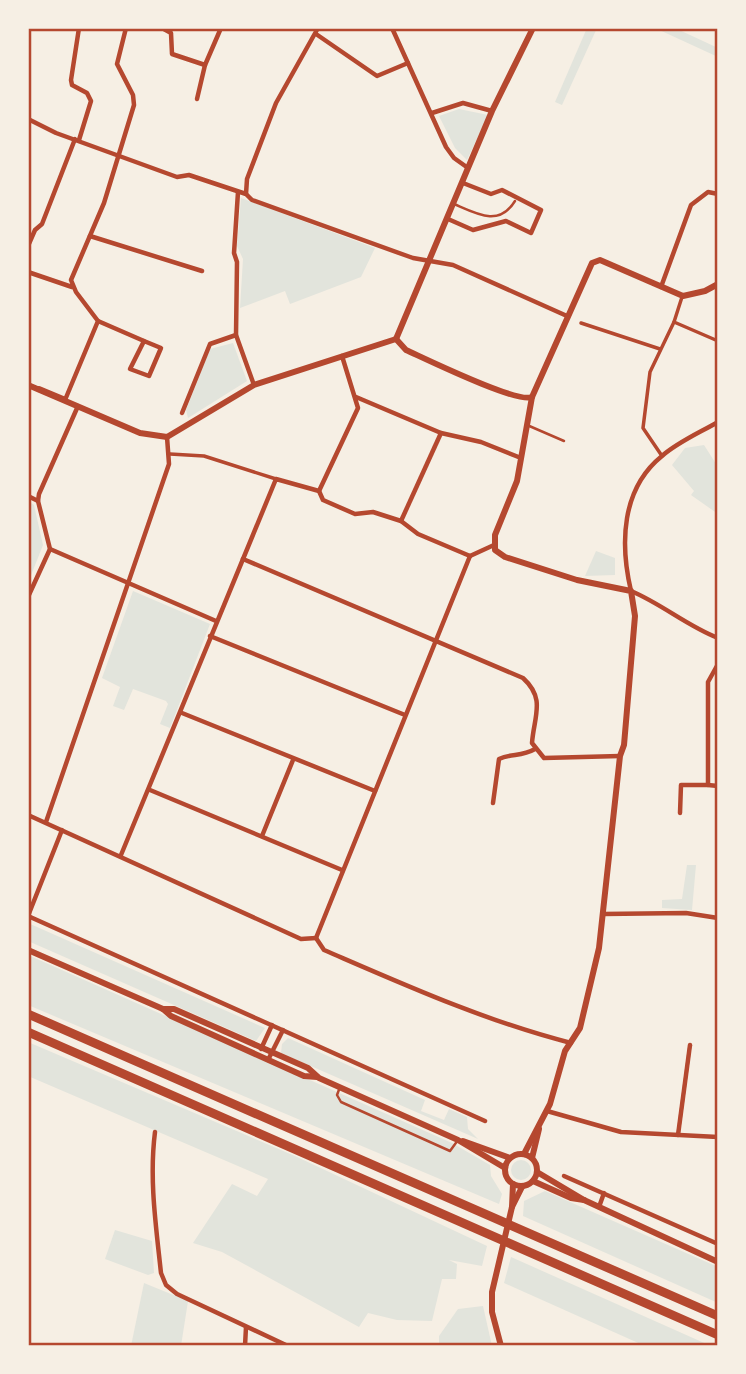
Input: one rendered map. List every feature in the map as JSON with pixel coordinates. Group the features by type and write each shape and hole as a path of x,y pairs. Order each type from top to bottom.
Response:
{"highway":[{"path":"28,1014 718,1316"},
{"path":"28,1032 718,1335"}],"street":[{"path":"28,246 35,230 42,224 91,101 87,93 72,85 71,80 79,28"},
{"path":"126,28 117,64 133,94 134,105 121,155 71,280 82,305 98,321 162,348 149,376 130,369 144,341"},
{"path":"162,28 171,33 172,54 205,65"},
{"path":"197,99 205,65 221,28"},
{"path":"246,194 247,179 276,103 318,28"},
{"path":"392,28 446,147 454,158 468,168"},
{"path":"396,339 492,111 533,28"},
{"path":"316,34 377,76 408,63"},
{"path":"432,113 463,103 492,111"},
{"path":"28,119 177,177 189,175 427,262 453,265 567,316"},
{"path":"448,219 473,230 506,221 531,233 541,210 502,190 491,194 463,183"},
{"path":"238,192 234,253 237,262 236,335 254,385"},
{"path":"661,287 691,205 709,192 718,194"},
{"path":"90,236 202,271"},
{"path":"718,284 705,291 683,296 603,261 595,261 588,268 532,397 517,481 494,545 495,550 511,559 588,583 631,591 657,602 690,625 718,638"},
{"path":"28,272 72,287"},
{"path":"662,456 643,428 650,372 674,322 683,296"},
{"path":"65,400 98,321"},
{"path":"674,322 718,341"},
{"path":"581,323 660,349"},
{"path":"182,413 210,344 236,335"},
{"path":"28,385 47,390 78,407 140,433 167,437 254,385 396,339"},
{"path":"396,339 406,350 495,389 523,400 532,397"},
{"path":"342,356 358,408 320,491 323,500 355,514 373,512 401,521 418,534 470,556"},
{"path":"356,397 441,433 481,442 521,458"},
{"path":"28,597 50,549 38,500 78,407"},
{"path":"524,1154 547,1111 571,1043 580,1028 601,942 620,756 624,745 635,617 626,572 625,522 638,486 662,456 718,422"},
{"path":"401,521 441,433"},
{"path":"46,822 170,454 167,437"},
{"path":"170,454 204,456 320,491"},
{"path":"121,855 276,479"},
{"path":"28,496 38,500"},
{"path":"316,938 470,556 494,545"},
{"path":"50,549 216,621"},
{"path":"243,559 523,678 535,689 538,700 533,729 535,749 544,758 554,760 620,756"},
{"path":"210,636 405,715"},
{"path":"708,785 708,682 718,664"},
{"path":"181,713 375,791"},
{"path":"493,803 495,768 499,759 508,755 522,757 535,749"},
{"path":"262,836 293,760"},
{"path":"680,813 681,785 718,786"},
{"path":"150,790 342,870"},
{"path":"28,815 301,939 316,938"},
{"path":"62,830 28,916 485,1121"},
{"path":"603,914 687,913 718,918"},
{"path":"316,938 324,950 444,1002 504,1025 571,1043"},
{"path":"28,950 163,1009 171,1016 304,1076 319,1077"},
{"path":"163,1009 174,1009 261,1047 308,1068 319,1077 340,1087 458,1140 510,1158 524,1154 532,1158"},
{"path":"258,1055 272,1025"},
{"path":"268,1060 283,1030"},
{"path":"678,1135 690,1045"},
{"path":"547,1111 621,1132 718,1137"},
{"path":"539,1128 532,1158 537,1172 584,1200 718,1262"},
{"path":"156,1132 152,1157 153,1199 161,1273 166,1284 177,1294 288,1346"},
{"path":"458,1140 505,1168"},
{"path":"510,1158 505,1168 506,1176 513,1184 522,1186"},
{"path":"501,1346 492,1312 496,1262 513,1202 522,1186 533,1181 537,1172"},
{"path":"564,1176 718,1244"},
{"path":"533,1181 571,1198 584,1200"},
{"path":"513,1184 513,1202"},
{"path":"599,1207 604,1194"},
{"path":"245,1346 246,1327"}],"lane":[{"path":"454,204 492,218 509,209 515,201"},
{"path":"527,425 564,441"},
{"path":"340,1087 337,1095 341,1102 401,1130 450,1151 458,1140"}],"shaded area":[{"path":"587,28 597,28 562,105 555,102"},
{"path":"655,28 675,28 718,48 718,57"},
{"path":"459,109 488,115 467,160 455,148 439,116"},
{"path":"241,198 375,248 361,277 290,304 285,291 240,308 243,259 237,246"},
{"path":"233,343 247,381 188,418 186,410 210,349"},
{"path":"704,445 718,467 718,514 691,495 694,491 672,465 685,448"},
{"path":"28,501 34,505 43,545 28,583"},
{"path":"596,551 615,558 615,575 585,576"},
{"path":"133,591 210,624 170,728 160,724 168,704 166,701 133,689 124,710 113,706 120,687 102,678"},
{"path":"687,865 696,865 692,910 662,908 662,900 682,899"},
{"path":"28,923 265,1028 256,1041 28,941"},
{"path":"28,955 452,1143 490,1165 491,1176 502,1194 499,1204 28,1005"},
{"path":"288,1038 425,1100 421,1111 444,1120 449,1109 467,1117 468,1129 478,1139 281,1053 282,1044"},
{"path":"28,1042 295,1156 487,1246 482,1266 449,1260 457,1264 456,1279 442,1279 432,1321 397,1320 368,1313 359,1327 222,1252 193,1243 232,1184 257,1196 268,1179 28,1076"},
{"path":"517,1160 525,1160 531,1170 525,1180 517,1180 511,1174 511,1166"},
{"path":"545,1191 718,1267 718,1303 523,1216 524,1201"},
{"path":"115,1230 152,1241 154,1273 148,1275 105,1259"},
{"path":"511,1257 711,1346 645,1346 504,1283"},
{"path":"144,1283 188,1301 181,1346 131,1346"},
{"path":"483,1306 492,1346 439,1346 439,1336 458,1309"}]}
